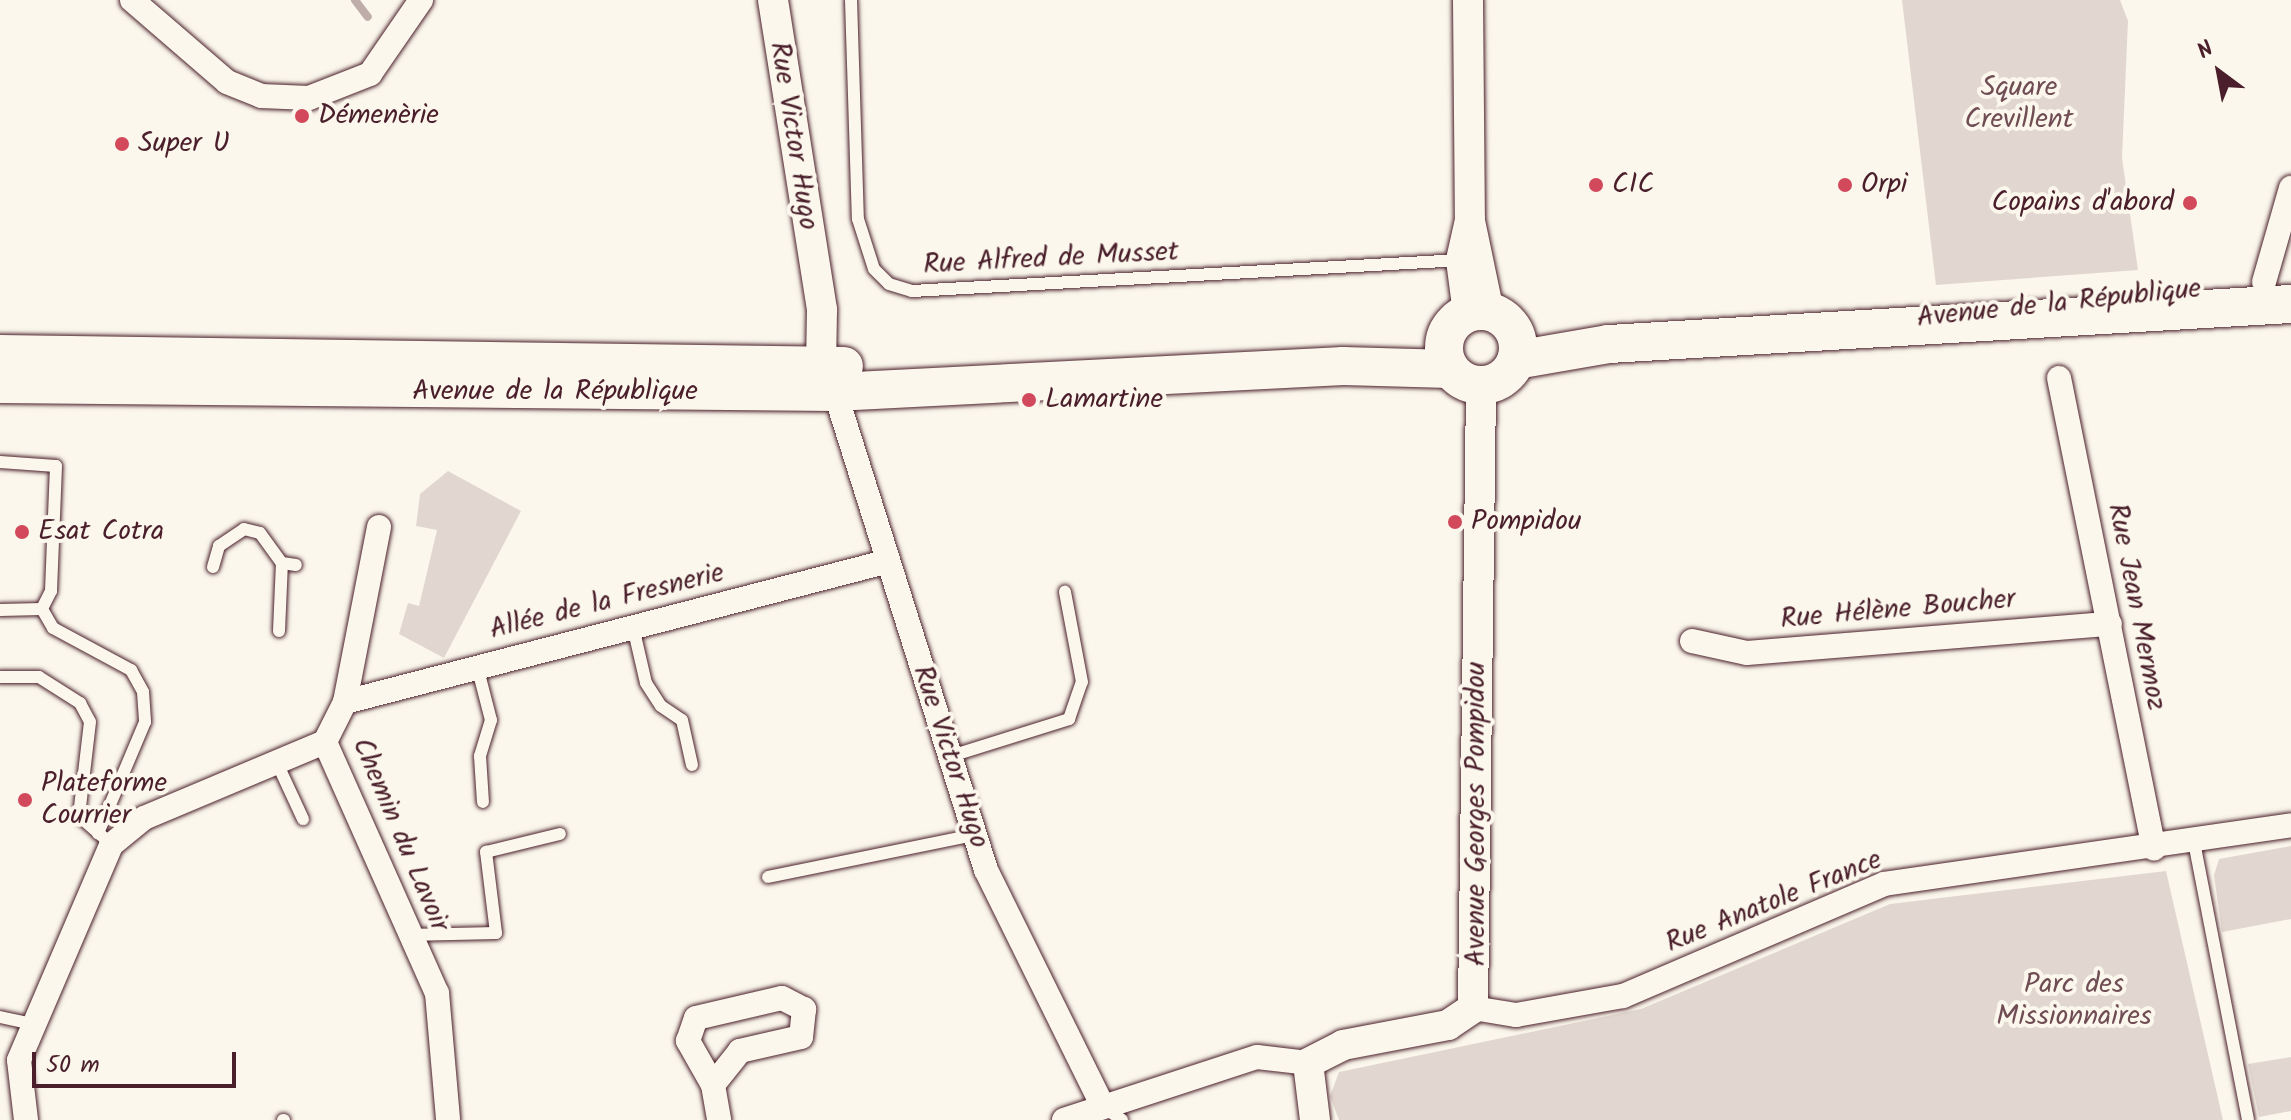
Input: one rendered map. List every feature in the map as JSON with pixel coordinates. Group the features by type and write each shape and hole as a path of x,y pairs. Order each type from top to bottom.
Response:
{"main road":[{"name":"Avenue de la République","path":"1497,329 1609,344 1828,331 2282,289"},
{"path":"1458,365 1497,329"},
{"path":"1458,365 1503,378 1497,329"},
{"name":"Avenue de la République","path":"0,354 828,379"},
{"name":"Avenue de la République","path":"0,384 1110,376 1343,366 1458,365"}],"street":[{"path":"132,0 227,82 261,96 309,98 370,74 414,2"},
{"name":"Rue Victor Hugo","path":"773,0 822,310 828,379 975,835 1112,1114"},
{"path":"1468,0 1470,220 1461,260 1497,329"},
{"path":"2282,289 2291,188"},
{"path":"1470,220 1497,329"},
{"name":"Avenue Georges Pompidou","path":"1308,1063 1343,1045 1448,1025 1473,1008 1458,365"},
{"name":"Rue Jean Mermoz","path":"2059,378 2154,848"},
{"name":"Chemin du Lavoir","path":"379,527 345,702 325,742 408,935 437,993 448,1120"},
{"name":"Allée de la Fresnerie","path":"345,702 885,562"},
{"name":"Rue Hélène Boucher","path":"1692,641 1747,653 2110,624"},
{"path":"26,1120 19,1060 105,839 144,818 325,742"},
{"name":"Rue Anatole France","path":"1473,1008 1516,1015 1623,996 1884,884 2154,848 2291,825"},
{"path":"713,1085 740,1051 801,1037 807,1024 800,1004 782,998 696,1018 688,1041 713,1085 719,1120"},
{"path":"1064,1120 1112,1114 1257,1057 1308,1063 1315,1120"}],"lane":[{"name":"Rue Alfred de Musset","path":"851,0 858,219 874,269 889,284 912,291 1461,260"},
{"path":"0,462 56,466 51,591 42,609"},
{"path":"213,567 219,546 244,529 260,533 282,563 279,631"},
{"path":"282,563 296,565"},
{"path":"951,756 1069,719 1082,682 1065,592"},
{"path":"0,610 42,609"},
{"path":"0,677 39,677 80,703 90,722 79,816 105,839 145,722 143,692 131,670 53,628 42,609"},
{"path":"633,627 646,683 661,706 682,720 692,765"},
{"path":"477,666 491,720 480,756 483,802"},
{"path":"277,763 303,819"},
{"path":"408,935 496,933 486,852 560,834"},
{"path":"768,877 975,835"},
{"path":"2194,842 2248,1120"},
{"path":"0,1017 34,1024"}],"green space":[{"name":"Square Crevillent","path":"1902,0 2120,0 2128,21 2122,158 2138,270 1936,285"},
{"path":"448,471 521,511 444,658 399,634 408,603 419,606 437,530 416,526 420,494"},
{"path":"2291,846 2291,919 2222,932 2214,875 2219,859"},
{"name":"Parc des Missionnaires","path":"2166,871 2223,1120 1339,1120 1330,1096 1339,1072 1641,1009 1890,904"},
{"path":"2291,1057 2291,1111 2259,1117 2248,1064"}],"waterway":[{"path":"355,0 368,17"}],"place":[{"name":"Démenèrie","path":"302,116"},
{"name":"Super U","path":"122,144"},
{"name":"CIC","path":"1596,185"},
{"name":"Orpi","path":"1845,185"},
{"name":"Copains d'abord","path":"2190,203"},
{"name":"Lamartine","path":"1029,400"},
{"name":"Pompidou","path":"1455,522"},
{"name":"Esat Cotra","path":"22,532"},
{"name":"Plateforme Courrier","path":"25,800"}]}
